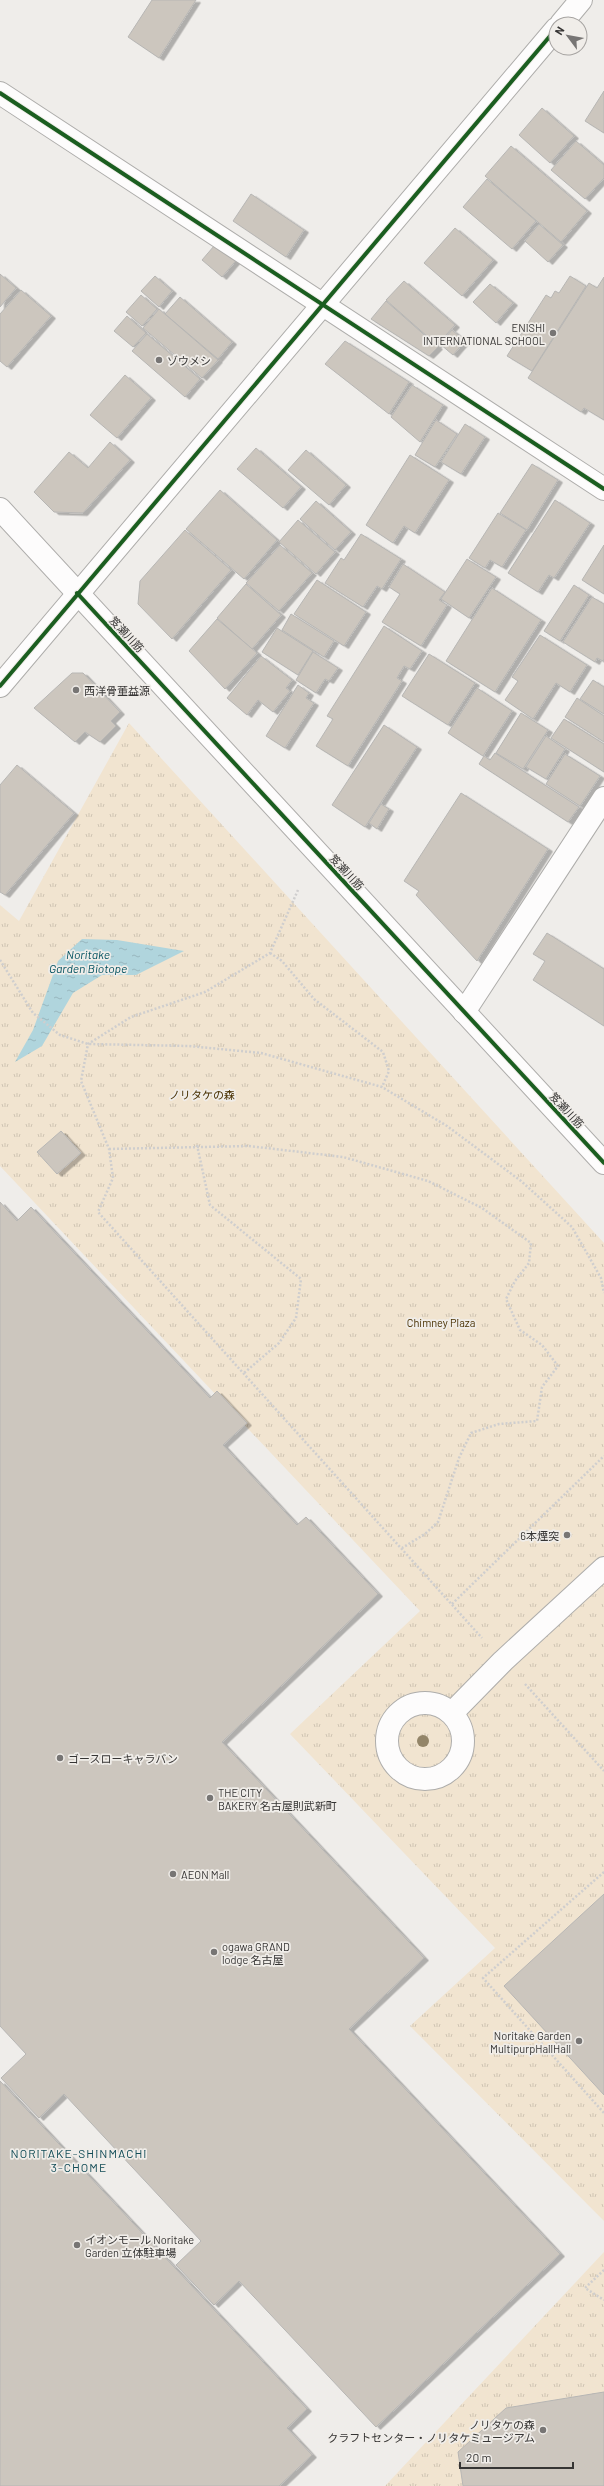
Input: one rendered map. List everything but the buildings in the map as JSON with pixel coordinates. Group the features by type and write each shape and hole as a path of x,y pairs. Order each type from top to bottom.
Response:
{"street":[{"path":"567,16 581,0"},
{"path":"0,686 77,593 548,38"},
{"path":"0,93 323,303 604,489"},
{"name":"笈瀬川筋","path":"0,509 604,1163"},
{"path":"464,1012 604,798"},
{"path":"452,1713 503,1661 604,1568"}],"path":[{"path":"298,890 270,953 205,992 131,1018 88,1044 81,1081 109,1149 113,1178 98,1212 604,1771"},
{"path":"270,953 282,961 314,999 383,1052 389,1071 382,1087"},
{"path":"0,960 33,1013 60,1035 88,1044 190,1046 261,1053 382,1087 447,1126 521,1181 572,1227 601,1278 604,1293"},
{"path":"109,1149 197,1145 248,1146 344,1156 428,1181 482,1208 531,1243 529,1263 515,1281 506,1299 520,1330 542,1345 558,1366 542,1387 536,1421 499,1424 471,1432 459,1458 438,1522 425,1534 402,1548"},
{"path":"197,1145 210,1205 301,1279 296,1318 279,1343 244,1373"},
{"path":"452,1604 604,1456"},
{"path":"604,1872 483,1978 604,2113"},
{"path":"604,2270 585,2288 604,2300"}],"green space":[{"name":"ノリタケの森","path":"129,723 604,1243 604,2221 410,2026 495,1948 290,1734 420,1611 0,1166 0,905 19,921"},
{"path":"604,2252 604,2486 385,2486"}],"water":[{"name":"Noritake Garden Biotope","path":"82,939 117,940 184,951 136,975 102,975 73,993 42,1046 15,1062 33,1030 58,961"}],"cycle path":[{"path":"0,686 548,38"},
{"path":"0,93 604,489"},
{"path":"77,593 604,1163"}],"place":[{"name":"ENISHI INTERNATIONAL SCHOOL","path":"553,333"},
{"name":"ゾウメシ","path":"159,360"},
{"name":"西洋骨董益源","path":"76,690"},
{"name":"6本煙突","path":"567,1535"},
{"name":"ゴースローキャラバン","path":"60,1758"},
{"name":"THE CITY BAKERY 名古屋則武新町","path":"210,1798"},
{"name":"AEON Mall","path":"173,1874"},
{"name":"ogawa GRAND lodge 名古屋","path":"214,1952"},
{"name":"Noritake Garden MultipurpHallHall","path":"579,2041"},
{"name":"イオンモール Noritake Garden 立体駐車場","path":"77,2245"},
{"name":"ノリタケの森 クラフトセンター・ノリタケミュージアム","path":"543,2430"}],"district":[{"name":"NORITAKE-SHINMACHI 3-CHOME","path":"79,2160"}],"park label":[{"name":"Chimney Plaza","path":"441,1322"}]}
